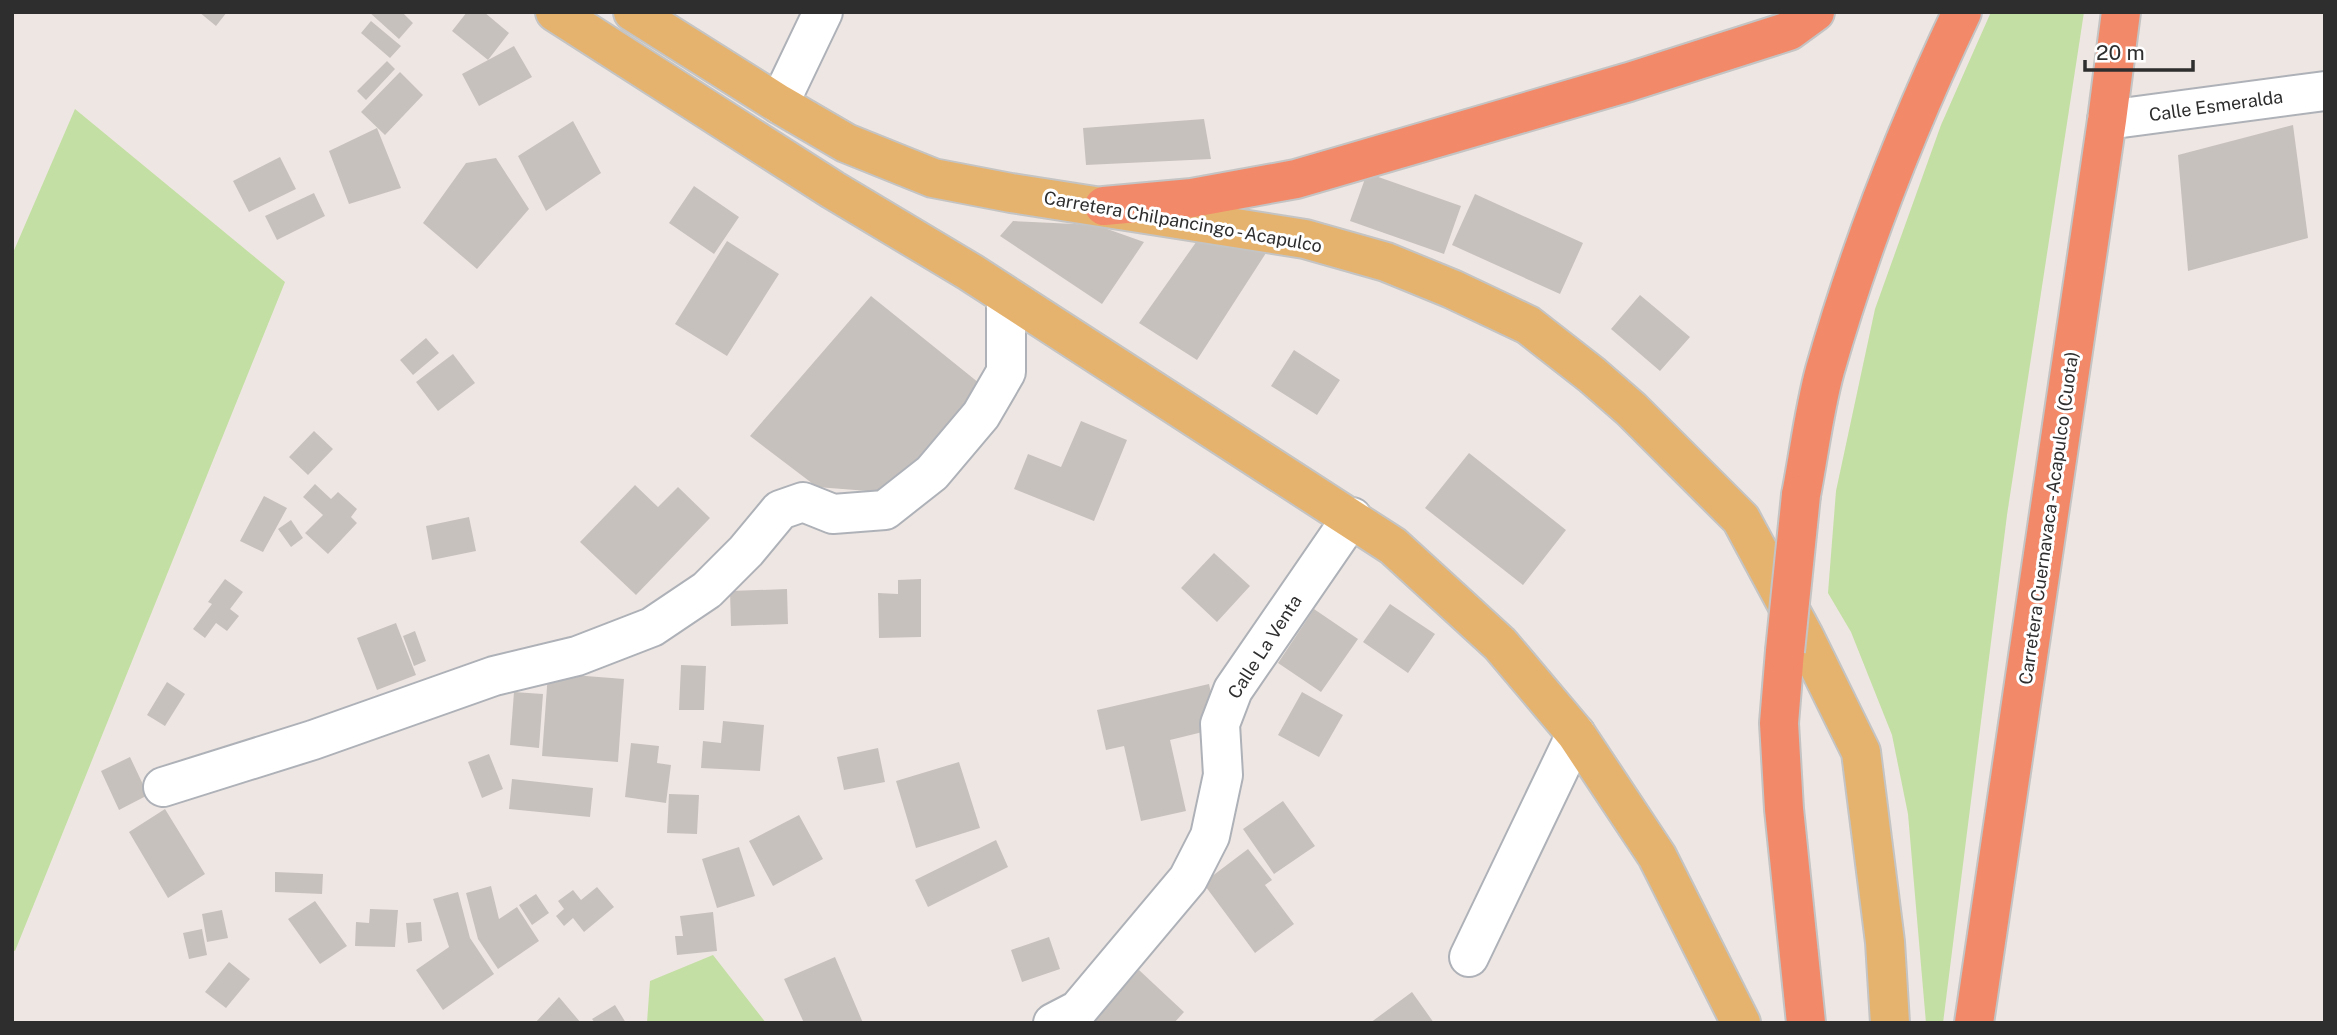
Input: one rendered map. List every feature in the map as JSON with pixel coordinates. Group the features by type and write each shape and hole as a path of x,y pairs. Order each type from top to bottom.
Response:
{"highway":[{"path":"1104,206 1192,198 1296,179 1629,82 1777,35 1789,31 1815,12"},
{"path":"1806,1023 1784,809 1779,723 1801,495 1824,373 1870,225 1919,102 1962,12"},
{"name":"Carretera Cuernavaca - Acapulco (Cuota)","path":"1973,1023 2108,120 2121,12"}],"main road":[{"path":"555,12 833,190 1006,296 1352,517 1393,546 1500,644 1576,734 1657,856 1741,1023"},
{"name":"Carretera Chilpancingo - Acapulco","path":"633,12 846,143 933,178 1011,193 1305,239 1386,262 1528,325 1592,375 1631,409 1741,519 1804,636 1861,752 1885,942 1890,1023"}],"street":[{"path":"779,104 823,12"},
{"name":"Calle Esmeralda","path":"2108,120 2325,92"},
{"path":"163,787 324,736 494,676 577,656 652,627 707,590 746,551 780,510 803,502 833,514 885,510 932,473 981,415 1006,372 1006,296"},
{"name":"Calle La Venta","path":"1053,1023 1078,1010 1188,879 1210,836 1223,775 1220,724 1233,690 1352,517"},
{"path":"1469,957 1576,734"}],"green space":[{"path":"1991,12 2084,12 2007,515 1943,1023 1926,1023 1908,814 1892,735 1851,632 1828,593 1836,491 1875,309 1941,125"},
{"path":"75,109 285,282 15,951 12,950 12,255"},
{"path":"713,955 766,1023 647,1023 650,981"}],"building":[{"path":"199,12 227,12 216,26"},
{"path":"369,12 402,12 413,23 399,39"},
{"path":"467,12 484,12 509,33 488,60 452,31"},
{"path":"371,21 401,46 390,58 361,33"},
{"path":"514,46 532,77 479,106 462,74"},
{"path":"387,61 395,69 366,100 357,91"},
{"path":"400,72 423,95 385,135 361,112"},
{"path":"1204,119 1211,159 1086,165 1083,128"},
{"path":"573,121 601,173 546,211 518,156"},
{"path":"2293,125 2308,238 2188,271 2178,155"},
{"path":"377,128 401,188 349,204 329,151"},
{"path":"280,157 296,189 249,212 233,181"},
{"path":"496,158 529,209 477,269 423,223 466,163"},
{"path":"1367,173 1461,206 1444,254 1350,221"},
{"path":"694,186 739,217 714,254 669,223"},
{"path":"314,193 325,216 277,240 265,216"},
{"path":"1475,194 1583,243 1560,294 1452,245"},
{"path":"1013,221 1096,225 1144,242 1102,304 1000,236"},
{"path":"1199,238 1266,253 1197,360 1139,323"},
{"path":"727,241 779,274 727,356 675,324"},
{"path":"1640,295 1690,337 1660,371 1611,329"},
{"path":"871,296 984,387 893,493 817,487 750,436"},
{"path":"426,338 439,353 413,375 400,360"},
{"path":"1294,350 1340,380 1317,415 1271,386"},
{"path":"453,354 475,383 438,411 416,382"},
{"path":"1081,421 1127,440 1094,521 1014,489 1028,454 1061,467"},
{"path":"314,431 333,449 308,475 289,457"},
{"path":"1469,453 1566,530 1523,585 1425,508"},
{"path":"315,484 331,499 338,492 357,509 351,517 357,523 328,554 305,533 323,515 303,497"},
{"path":"635,485 658,507 678,487 710,518 636,595 580,542"},
{"path":"264,496 287,508 263,552 240,541"},
{"path":"469,517 476,551 432,560 426,526"},
{"path":"291,520 303,538 291,547 278,529"},
{"path":"1214,553 1250,586 1217,622 1181,588"},
{"path":"225,579 243,592 230,609 239,616 227,631 216,623 205,638 193,629 212,604 208,602"},
{"path":"921,579 921,637 879,638 878,593 898,594 898,580"},
{"path":"787,589 788,624 731,626 730,591"},
{"path":"1390,604 1435,634 1408,673 1363,642"},
{"path":"1314,609 1358,639 1321,692 1278,663"},
{"path":"396,623 416,675 377,690 357,638"},
{"path":"415,631 426,661 414,666 403,636"},
{"path":"681,665 706,666 704,710 679,710"},
{"path":"548,673 624,679 618,762 542,756"},
{"path":"167,682 185,694 165,726 147,715"},
{"path":"1209,684 1219,728 1170,740 1186,811 1141,821 1124,746 1106,750 1097,710"},
{"path":"514,692 543,694 539,748 510,745"},
{"path":"1302,692 1343,715 1319,757 1278,735"},
{"path":"723,721 764,725 760,771 701,768 703,741 721,743"},
{"path":"631,743 659,746 657,763 671,765 666,803 625,797"},
{"path":"878,748 885,782 844,790 837,757"},
{"path":"489,754 503,789 482,798 468,762"},
{"path":"130,757 148,795 119,810 101,771"},
{"path":"959,762 980,828 916,848 896,781"},
{"path":"512,779 593,788 590,817 509,809"},
{"path":"669,794 699,795 697,834 667,833"},
{"path":"1283,801 1315,846 1274,874 1243,829"},
{"path":"165,809 205,874 168,898 129,832"},
{"path":"799,815 823,859 773,886 749,841"},
{"path":"996,840 1008,867 928,907 915,880"},
{"path":"739,847 755,896 717,908 702,859"},
{"path":"1248,849 1272,880 1265,885 1294,924 1255,953 1203,883"},
{"path":"275,872 323,874 322,894 275,892"},
{"path":"491,886 499,919 517,907 539,941 498,969 478,939 466,893"},
{"path":"597,887 614,907 584,932 573,918 564,926 556,916 564,909 558,901 573,890 581,900"},
{"path":"458,892 470,938 494,974 443,1010 416,970 449,947 433,899"},
{"path":"536,894 549,913 532,925 519,905"},
{"path":"315,901 347,946 320,964 288,919"},
{"path":"370,909 398,910 395,947 355,946 356,922 369,923"},
{"path":"222,910 228,938 207,942 202,914"},
{"path":"713,912 717,951 677,955 675,936 683,936 680,916"},
{"path":"421,922 422,941 408,943 406,923"},
{"path":"202,929 207,955 189,959 183,933"},
{"path":"1049,937 1060,969 1022,982 1011,950"},
{"path":"835,957 863,1023 804,1023 784,979"},
{"path":"229,962 250,979 226,1008 205,992"},
{"path":"1139,970 1184,1012 1174,1023 1092,1023"},
{"path":"1412,992 1434,1023 1370,1023"},
{"path":"559,997 581,1023 535,1023"},
{"path":"615,1005 626,1023 595,1023 592,1019"}]}
